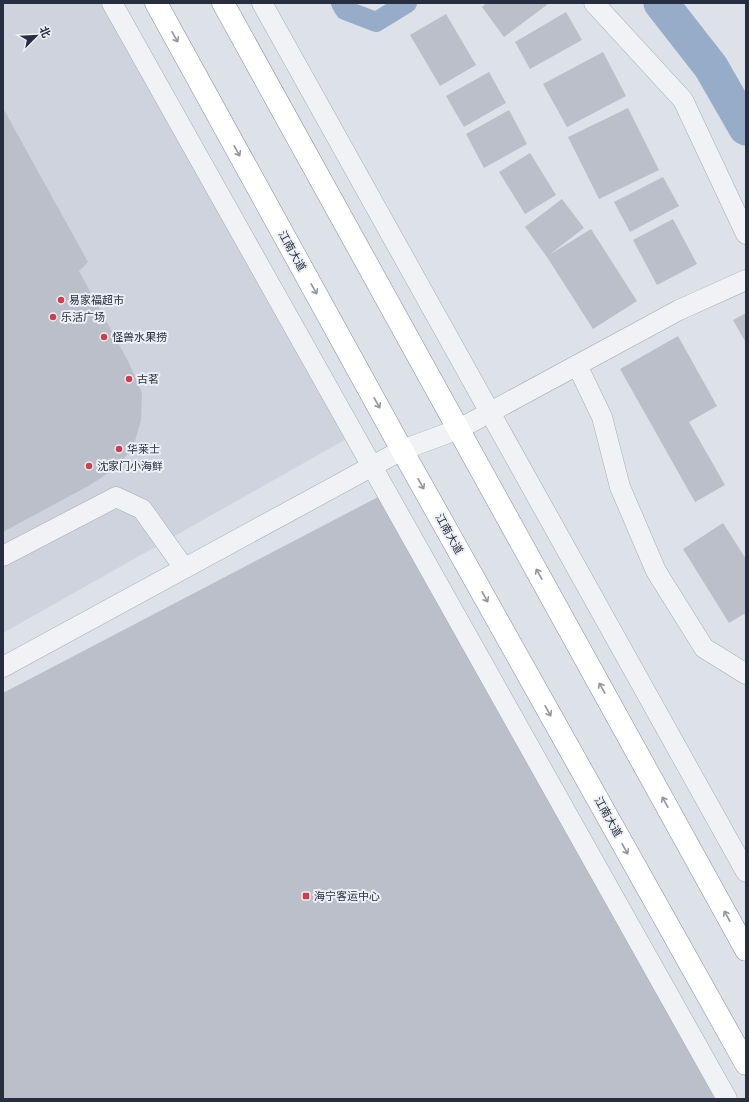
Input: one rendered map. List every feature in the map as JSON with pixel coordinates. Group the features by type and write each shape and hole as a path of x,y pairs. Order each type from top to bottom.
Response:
{"highway":[{"name":"江南大道","path":"156,3 402,450 746,1064"},
{"path":"223,3 746,950"}],"street":[{"path":"112,3 727,1099"},
{"path":"262,3 746,872"},
{"path":"594,3 683,100 746,234"},
{"path":"3,667 402,450 459,429 679,310 746,280"},
{"path":"577,365 602,417 620,487 656,571 704,648 746,674"},
{"path":"3,556 116,497 142,509 184,568"}],"shaded area":[{"path":"3,3 104,3 348,438 3,633"}],"building":[{"path":"487,3 548,4 504,37 482,7"},
{"path":"566,12 582,40 530,69 515,42"},
{"path":"446,14 476,65 440,86 410,35"},
{"path":"603,52 626,96 567,127 543,84"},
{"path":"489,72 506,103 464,127 446,96"},
{"name":"乐活广场","path":"3,108 88,262 79,271 129,363 142,393 141,420 133,448 113,470 90,485 3,532"},
{"path":"628,108 659,170 599,199 568,137"},
{"path":"509,110 527,144 484,168 466,134"},
{"path":"530,153 556,195 525,214 499,172"},
{"path":"663,177 679,206 630,232 614,202"},
{"path":"562,199 584,228 549,255 591,229 637,301 593,329 547,257 525,227"},
{"path":"673,219 697,264 657,285 633,240"},
{"path":"746,313 746,343 733,320"},
{"path":"678,336 717,406 689,422 725,485 695,502 620,369"},
{"name":"海宁客运中心","path":"380,496 726,1099 3,1099 3,693"},
{"path":"723,523 746,559 746,616 744,614 729,623 683,549"}],"waterway":[{"path":"341,3 345,10 376,22 407,3"},
{"path":"661,3 711,67 746,128"}],"place":[{"name":"易家福超市","path":"61,300"},
{"name":"乐活广场","path":"53,317"},
{"name":"怪兽水果捞","path":"104,337"},
{"name":"古茗","path":"129,379"},
{"name":"华莱士","path":"119,449"},
{"name":"沈家门小海鲜","path":"89,466"},
{"name":"海宁客运中心","path":"306,896"}]}
